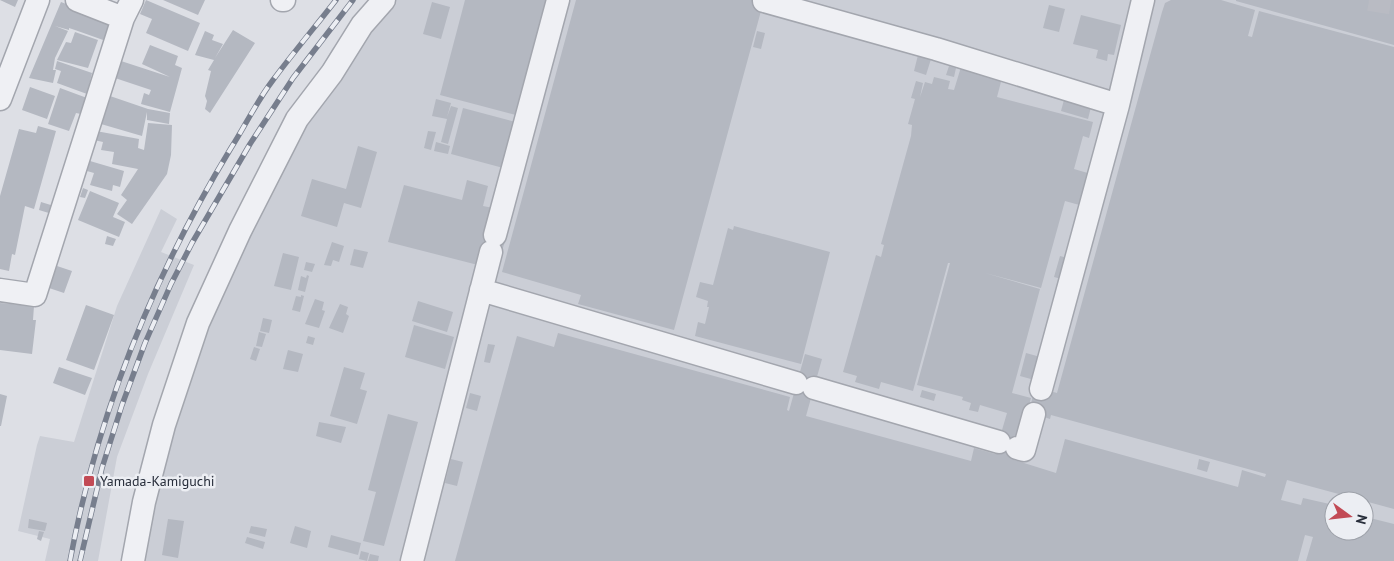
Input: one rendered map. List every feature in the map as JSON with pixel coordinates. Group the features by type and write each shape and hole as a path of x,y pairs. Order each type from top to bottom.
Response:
{"street":[{"path":"0,99 38,0"},
{"path":"0,290 35,295 127,9 77,0"},
{"path":"133,561 144,502 164,424 198,322 240,231 297,119 332,73 362,25 384,0"},
{"path":"412,561 493,243 558,0"},
{"path":"1041,389 1118,105 1143,0"},
{"path":"764,1 936,49 1118,105"},
{"path":"481,290 1024,450 1034,414"}],"shaded area":[{"path":"375,0 1394,0 1394,561 133,561 144,502 267,167 332,49"},
{"path":"161,209 177,219 161,252 194,265 148,374 117,457 98,561 45,561 50,539 18,531 37,445 40,436 74,442 117,306"}],"building":[{"path":"0,0 18,0 15,7"},
{"path":"146,0 200,23 188,51 146,33 152,19 140,14"},
{"path":"163,0 205,0 198,15"},
{"path":"465,0 546,0 516,115 440,95"},
{"path":"576,0 764,0 674,330 578,304 581,295 502,272"},
{"path":"1171,0 1221,0 1255,10 1248,36 1252,37 1259,11 1394,47 1394,509 1374,504 1374,491 1328,491 1287,480 1281,500 1301,505 1303,498 1324,503 1324,541 1374,541 1374,519 1394,524 1394,561 1306,561 1313,537 1305,535 1298,561 455,561 517,336 554,347 558,333 790,397 787,410 789,411 805,354 822,359 806,416 971,461 974,448 995,454 1007,413 980,405 978,412 969,410 971,403 962,400 963,397 917,385 950,263 948,263 913,391 881,382 879,389 855,382 857,376 843,372 876,255 881,257 884,245 881,244 911,136 912,125 908,124 915,99 911,98 916,81 923,83 920,97 925,82 932,84 934,77 950,81 948,89 954,90 961,67 1002,78 997,97 1093,122 1089,138 1083,136 1074,169 1091,174 1083,206 1065,201 1041,288 985,273 1040,289 1012,393 1031,398 1014,460 1056,473 1065,439 1238,487 1242,470 1265,477 1266,474 1051,415 1050,419 1029,412 1035,387 1057,393 1165,3"},
{"path":"1394,0 1394,45 1236,1"},
{"path":"61,2 112,22 106,41 69,28 69,30 55,26 68,31 55,58 53,70 56,70 53,83 29,78"},
{"path":"432,2 450,7 441,39 423,34"},
{"path":"1049,5 1065,9 1059,32 1043,28"},
{"path":"1081,15 1121,25 1114,55 1108,54 1107,61 1096,58 1098,50 1073,44"},
{"path":"233,30 255,43 210,113 205,109 207,101 205,96 211,71 208,70 214,60 195,55 205,31 214,35 212,40 223,44 215,58"},
{"path":"757,31 765,33 761,49 753,47"},
{"path":"75,32 98,40 88,68 57,60 66,42 71,43"},
{"path":"150,45 178,56 175,65 182,68 170,112 141,104 144,93 149,95 151,90 115,78 121,61 170,77 142,64"},
{"path":"918,55 931,59 926,75 914,71"},
{"path":"57,61 92,73 87,94 57,83 61,71 55,69"},
{"path":"949,66 956,68 954,77 946,75"},
{"path":"30,87 55,96 47,119 22,110"},
{"path":"60,88 87,98 81,114 76,113 69,131 48,124"},
{"path":"110,96 148,109 170,113 169,124 147,120 147,112 142,136 101,124"},
{"path":"1065,96 1092,103 1088,119 1061,111"},
{"path":"436,99 451,103 447,117 451,106 458,108 448,144 441,142 447,119 432,116"},
{"path":"463,108 519,123 507,169 451,154"},
{"path":"148,123 172,125 171,155 167,174 132,224 117,214 127,200 121,195 138,169 112,164 114,152 101,150 103,142 94,140 96,131 139,139 138,148 144,150"},
{"path":"38,126 56,131 34,209 25,206 15,255 12,254 9,271 0,269 0,196 19,129 36,133"},
{"path":"428,131 436,132 431,150 424,148"},
{"path":"436,142 450,146 448,154 434,151"},
{"path":"358,146 377,152 361,208 344,203 337,227 301,216 312,179 346,189"},
{"path":"90,161 124,171 120,187 113,185 112,191 90,185 94,173 87,171"},
{"path":"467,180 488,186 483,206 493,208 506,238 501,254 478,265 388,242 404,185 462,200"},
{"path":"83,188 88,190 85,198 80,197"},
{"path":"90,191 119,203 113,217 125,222 119,237 78,220"},
{"path":"41,202 54,206 52,214 39,210"},
{"path":"734,226 830,252 801,364 695,336 698,322 705,324 709,307 707,307 708,301 696,297 700,282 713,285 728,228 733,230"},
{"path":"107,236 116,239 113,246 105,244"},
{"path":"332,242 344,246 339,262 333,260 331,266 324,265"},
{"path":"354,249 368,252 363,268 350,265"},
{"path":"283,253 299,257 291,290 274,286"},
{"path":"1060,256 1071,259 1065,280 1054,277"},
{"path":"306,262 315,264 312,272 304,270"},
{"path":"57,266 72,271 64,293 49,288"},
{"path":"307,275 309,276 305,292 298,290 301,276 306,278"},
{"path":"301,295 304,296 300,312 292,310 296,296 301,297"},
{"path":"315,299 324,302 322,310 325,311 319,328 305,324"},
{"path":"418,301 453,312 447,332 412,321"},
{"path":"0,303 34,306 33,320 36,320 32,354 0,350"},
{"path":"340,304 348,307 346,314 349,316 343,333 329,328"},
{"path":"86,305 114,315 94,370 66,360"},
{"path":"263,318 272,320 269,333 260,331"},
{"path":"414,325 454,337 445,369 405,357"},
{"path":"259,332 266,334 262,347 256,346"},
{"path":"308,336 315,338 313,345 306,343"},
{"path":"488,344 495,345 490,363 484,362"},
{"path":"254,347 260,349 256,361 250,359"},
{"path":"288,350 303,354 298,372 283,369"},
{"path":"1026,353 1044,358 1038,381 1020,376"},
{"path":"59,367 92,378 85,395 53,383"},
{"path":"344,367 365,373 360,389 367,391 357,424 330,416"},
{"path":"922,390 936,394 934,401 920,397"},
{"path":"470,393 481,396 477,411 466,408"},
{"path":"0,394 7,396 1,426 0,426"},
{"path":"388,414 418,422 384,546 363,541 376,492 368,490"},
{"path":"319,422 346,427 341,443 316,436"},
{"path":"451,459 463,462 457,486 445,483"},
{"path":"1199,459 1210,462 1207,472 1197,469"},
{"path":"29,519 47,523 45,531 28,528"},
{"path":"168,519 184,521 178,558 162,555"},
{"path":"251,526 267,529 265,537 249,533"},
{"path":"295,526 311,531 307,548 290,543"},
{"path":"39,531 44,532 41,541 37,539"},
{"path":"331,535 361,543 358,555 328,547"},
{"path":"247,537 265,542 263,549 245,543"},
{"path":"361,551 369,553 367,561 359,559"},
{"path":"370,554 379,556 378,561 368,561"}],"tunnel":[{"path":"1369,0 1394,4"}],"railway":[{"path":"70,561 96,453 132,347 153,296 203,196 262,96 336,0"},
{"path":"80,561 102,468 122,405 145,343 171,284 192,243 250,144 293,78 353,0"}],"place":[{"name":"Yamada-Kamiguchi","path":"89,481"}]}
